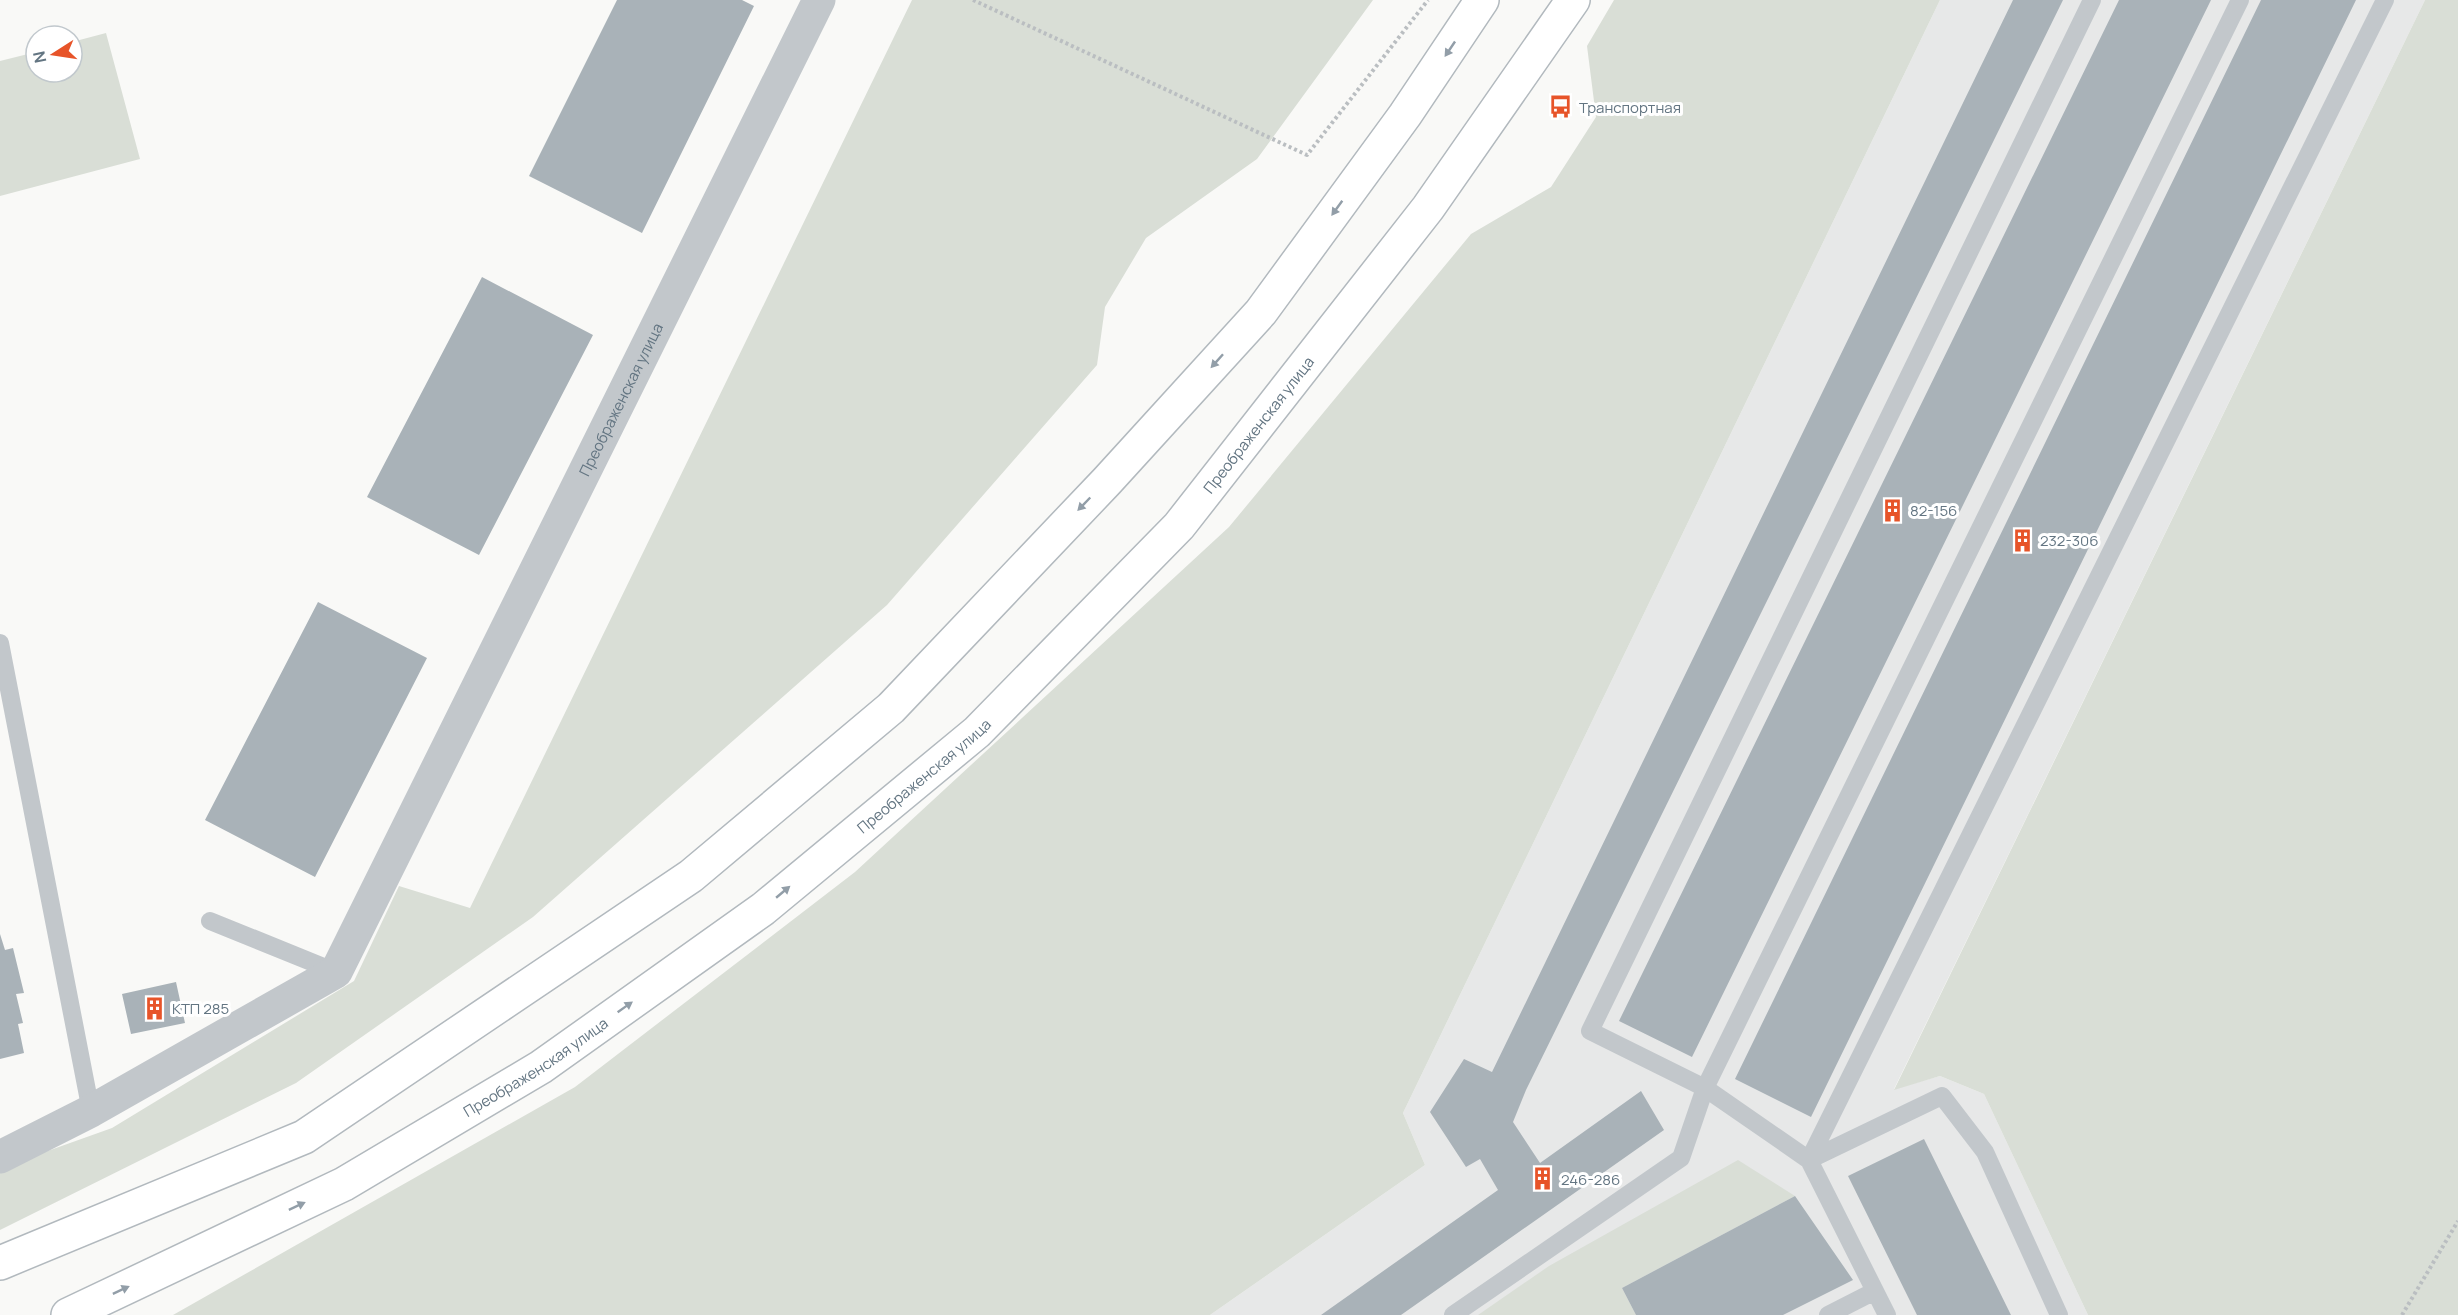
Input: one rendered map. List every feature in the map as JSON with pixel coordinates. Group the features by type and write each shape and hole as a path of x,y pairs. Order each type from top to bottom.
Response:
{"main road":[{"path":"0,1263 304,1137 691,876 891,708 1107,481 1262,312 1405,115 1482,0"},
{"name":"Преображенская улица","path":"68,1315 344,1184 541,1067 763,909 977,732 1179,526 1428,208 1573,0"}],"street":[{"name":"Преображенская улица","path":"336,972 819,0"},
{"path":"0,1156 91,1111 336,972"}],"lane":[{"path":"1887,1315 1809,1160 1705,1088 1590,1031 2092,0"},
{"path":"1453,1315 1681,1158 1705,1088 2240,0"},
{"path":"1809,1160 2385,0"},
{"path":"0,643 91,1111"},
{"path":"210,921 336,972"},
{"path":"1809,1160 1942,1096 1985,1152 2059,1315"},
{"path":"1828,1315 1875,1291"}],"path":[{"path":"973,0 1307,155 1428,0"},
{"path":"2402,1315 2458,1221"}],"shaded area":[{"path":"912,0 1373,0 1257,159 1146,238 1105,307 1097,365 887,605 533,917 296,1083 0,1230 0,1168 112,1128 354,981 399,886 470,908"},
{"path":"1614,0 1940,0 1403,1113 1425,1165 1210,1315 173,1315 575,1087 855,872 1229,527 1471,234 1551,187 1596,117 1587,46"},
{"path":"1940,0 2425,0 1894,1089 1940,1076 1984,1094 2088,1315 1210,1315 1425,1165 1403,1113"},
{"path":"2425,0 2458,0 2458,1315 2088,1315 1984,1094 1940,1076 1894,1090"},
{"path":"106,33 140,159 0,196 0,61 24,55 24,84 84,84 84,39"},
{"path":"1738,1160 1795,1196 1622,1288 1636,1315 1478,1315 1549,1266"}],"building":[{"path":"617,0 742,0 754,6 642,233 529,176"},
{"path":"2013,0 2063,0 1526,1090 1513,1122 1540,1163 1641,1091 1664,1130 1401,1315 1321,1315 1498,1190 1480,1159 1466,1167 1430,1112 1464,1059 1492,1072"},
{"path":"2119,0 2211,0 1692,1057 1619,1021"},
{"path":"2261,0 2356,0 1811,1117 1735,1079"},
{"path":"482,277 593,335 479,555 367,497"},
{"path":"318,602 427,658 315,877 205,820"},
{"path":"0,934 5,950 13,948 24,993 16,994 23,1023 18,1024 24,1053 0,1059"},
{"name":"КТП 285","path":"176,982 185,1023 131,1034 122,994"},
{"path":"1924,1139 2011,1315 1917,1315 1848,1176"},
{"path":"1795,1196 1853,1280 1783,1315 1636,1315 1622,1288"}],"place":[{"name":"Транспортная","path":"1561,107"},
{"name":"82-156","path":"1892,510"},
{"name":"232-306","path":"2022,540"},
{"name":"КТП 285","path":"154,1008"},
{"name":"246-286","path":"1543,1179"}]}
